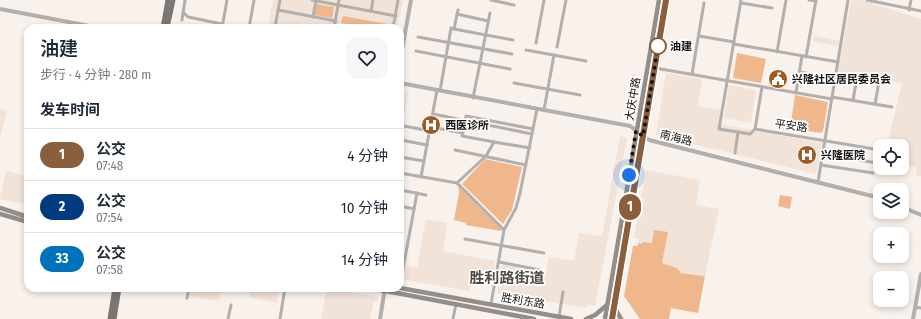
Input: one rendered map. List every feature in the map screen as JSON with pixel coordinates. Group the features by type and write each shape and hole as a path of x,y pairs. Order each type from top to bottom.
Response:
{"main road":[{"path":"164,24 168,0"},
{"path":"169,24 172,0"},
{"name":"大庆中路","path":"605,319 659,0"},
{"name":"大庆中路","path":"612,319 666,0"},
{"path":"0,208 24,216"},
{"path":"0,214 24,221"},
{"name":"胜利东路","path":"404,289 571,319"},
{"path":"110,319 114,292"},
{"path":"114,319 118,292"},
{"name":"胜利东路","path":"399,292 534,319"},
{"path":"586,319 595,315 607,305"},
{"path":"614,307 621,319"}],"street":[{"path":"182,20 185,0"},
{"path":"222,24 227,0"},
{"path":"250,24 254,0"},
{"path":"276,24 280,0"},
{"path":"312,0 396,16"},
{"path":"335,24 339,0"},
{"path":"371,11 373,0"},
{"path":"394,24 398,0"},
{"path":"404,39 411,0"},
{"path":"491,0 514,5"},
{"path":"536,43 544,0"},
{"path":"557,47 566,0"},
{"path":"777,52 786,0"},
{"path":"796,93 816,1 809,0"},
{"path":"818,182 848,0"},
{"path":"867,0 909,9 921,10"},
{"path":"909,9 911,0"},
{"path":"313,17 316,1"},
{"path":"735,153 738,132 719,129 741,2 772,8"},
{"path":"692,74 704,4"},
{"path":"0,9 79,24"},
{"path":"278,10 336,21"},
{"path":"454,29 458,10"},
{"path":"183,12 188,17 214,24"},
{"path":"473,98 490,13"},
{"path":"457,14 488,21"},
{"path":"421,177 451,28 513,40"},
{"path":"699,36 777,52 838,62"},
{"path":"418,37 512,54"},
{"path":"526,50 586,61"},
{"path":"416,52 510,69"},
{"path":"544,110 554,55"},
{"path":"655,68 796,93 853,100 892,107"},
{"path":"800,72 835,78"},
{"path":"853,100 857,78"},
{"path":"875,104 879,82"},
{"path":"514,83 580,95"},
{"name":"南海路","path":"404,84 473,98 630,126 648,140 873,196"},
{"path":"755,129 762,87"},
{"path":"491,304 504,230 516,208 530,148 537,109"},
{"path":"433,114 532,134"},
{"path":"530,148 462,136 466,116 533,129"},
{"path":"404,126 463,133"},
{"name":"平安路","path":"738,132 750,134 755,129 873,149"},
{"path":"404,141 427,145"},
{"path":"457,183 486,156 494,142"},
{"path":"455,150 526,164"},
{"path":"823,154 873,162"},
{"path":"404,158 424,161"},
{"path":"821,165 873,173"},
{"path":"404,174 457,183 504,230"},
{"path":"404,191 426,195"},
{"path":"404,264 417,193"},
{"path":"404,207 414,209"},
{"path":"909,210 921,215"},
{"path":"465,239 544,253"},
{"path":"498,262 540,270"},
{"path":"913,319 921,274"},
{"path":"187,298 188,292"},
{"path":"280,319 284,292"},
{"path":"380,319 384,292"},
{"path":"558,317 563,292"},
{"path":"453,319 456,304"},
{"path":"228,319 231,305"},
{"path":"915,307 921,308"}],"shaded area":[{"path":"273,0 403,0 398,24 269,24"},
{"path":"851,0 861,0 921,19 921,176 916,175 917,168 909,165 909,139 889,139 902,83 838,72"},
{"path":"317,4 334,7 332,18 315,15"},
{"path":"343,16 387,24 347,24 341,23"},
{"path":"814,36 839,41 838,46 813,41"},
{"path":"737,53 766,59 761,83 733,78"},
{"path":"666,73 702,79 698,106 721,110 719,124 822,143 816,174 656,135"},
{"path":"632,75 638,76 635,93 629,92"},
{"path":"729,85 756,90 751,123 724,118"},
{"path":"404,92 408,92 404,116"},
{"path":"795,95 828,102 823,131 821,133 790,128"},
{"path":"0,109 7,111 0,137"},
{"path":"620,136 627,138 595,306 587,305 586,308 497,293 502,265 546,272 549,257 574,261 579,233 602,236"},
{"path":"485,159 522,167 512,210 503,224 462,184"},
{"path":"646,170 700,180 696,205 719,209 705,276 681,272 677,268 662,263 668,232 652,243 638,243 639,239 634,238 638,214 641,215 644,199 641,199"},
{"path":"6,171 24,175 23,204 0,199"},
{"path":"458,186 501,229 501,231 466,225 466,223 454,220 459,193"},
{"path":"780,195 792,197 790,209 778,206"},
{"path":"426,219 447,223 443,251 495,261 491,285 471,281 469,291 404,279 405,266 417,268"},
{"path":"654,230 668,232 662,263 677,268 681,273 705,276 698,313 671,308 669,319 640,319 624,296 633,246 638,246 638,243 642,244 643,242 652,243"},
{"path":"190,292 221,292 219,301 189,296"},
{"path":"250,292 279,292 277,303 249,297"},
{"path":"326,292 350,292 378,297 377,302 374,301 370,319 321,319"}],"bus line":[{"name":"1","path":"612,319 666,0"}],"place":[{"name":"油建","path":"658,46"},
{"name":"兴隆社区居民委员会","path":"778,79"},
{"name":"西医诊所","path":"431,125"},
{"name":"兴隆医院","path":"807,155"}],"district":[{"name":"胜利路街道","path":"507,278"}],"route":[{"path":"629,175 636,131 643,136 658,46"}]}
